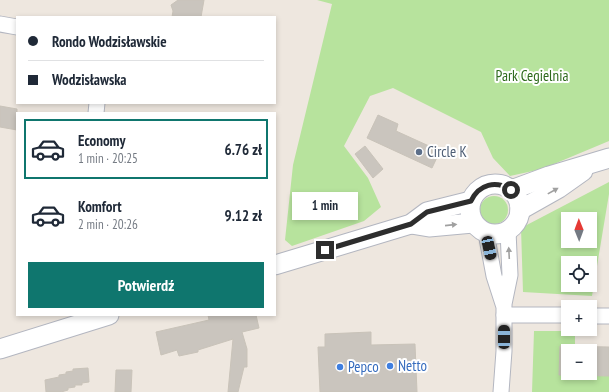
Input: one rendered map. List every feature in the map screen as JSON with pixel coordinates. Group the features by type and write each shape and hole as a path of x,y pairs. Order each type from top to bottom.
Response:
{"street":[{"path":"0,24 16,27"},
{"path":"511,190 549,176 600,161"},
{"path":"520,210 559,188 600,161"},
{"path":"411,224 429,227 479,228 497,234 508,230 516,222 520,210 518,199 511,190 500,185 486,186 477,192 471,201 470,214 479,228 504,311"},
{"path":"276,265 411,224 427,212 471,201"},
{"path":"502,392 504,311 510,275 508,230"},
{"path":"504,311 561,315"},
{"path":"0,349 71,321 103,316"},
{"path":"597,316 609,316"}],"green space":[{"name":"Park Cegielnia","path":"317,0 609,0 609,141 542,169 510,176 493,158 481,132 393,88 370,96 344,146 368,178 381,207 364,221 292,246 285,240 293,165 332,4"},
{"path":"609,182 609,194 597,266 597,256 561,256 561,292 593,292 592,296 523,292 521,228"},
{"path":"494,196 504,200 508,210 504,220 494,224 484,220 480,210 484,200"},
{"path":"534,331 561,331 561,336 575,336 575,344 561,344 560,347 561,380 597,380 597,376 609,376 609,392 532,392"}],"building":[{"path":"178,0 204,0 201,16 172,16 173,11 171,5"},
{"path":"0,106 17,109 16,130 0,127"},
{"path":"378,115 398,124 396,131 440,151 432,168 367,138"},
{"path":"365,146 383,169 373,178 355,154"},
{"path":"208,316 256,316 259,328 242,332 247,349 247,367 244,367 238,392 228,392 233,339 198,350 198,352 179,356 177,350 161,355 156,332 209,320"},
{"path":"371,332 371,345 415,344 417,392 320,392 318,347 325,347 325,334"},
{"path":"560,346 561,346 561,375 559,375"},
{"path":"597,347 609,347 609,376 597,376"},
{"path":"88,368 89,382 82,383 82,385 75,385 75,387 68,388 68,390 61,392 46,392 45,380 59,377 59,375 66,374 66,372 73,371 73,369"},
{"path":"116,370 132,370 131,392 115,392"}],"place":[{"name":"Circle K","path":"419,152"},
{"name":"Netto","path":"390,366"},
{"name":"Pepco","path":"340,367"}],"route":[{"path":"325,250 411,224 427,212 471,201 473,196 480,189 486,186 493,184 500,185 511,190"}]}
